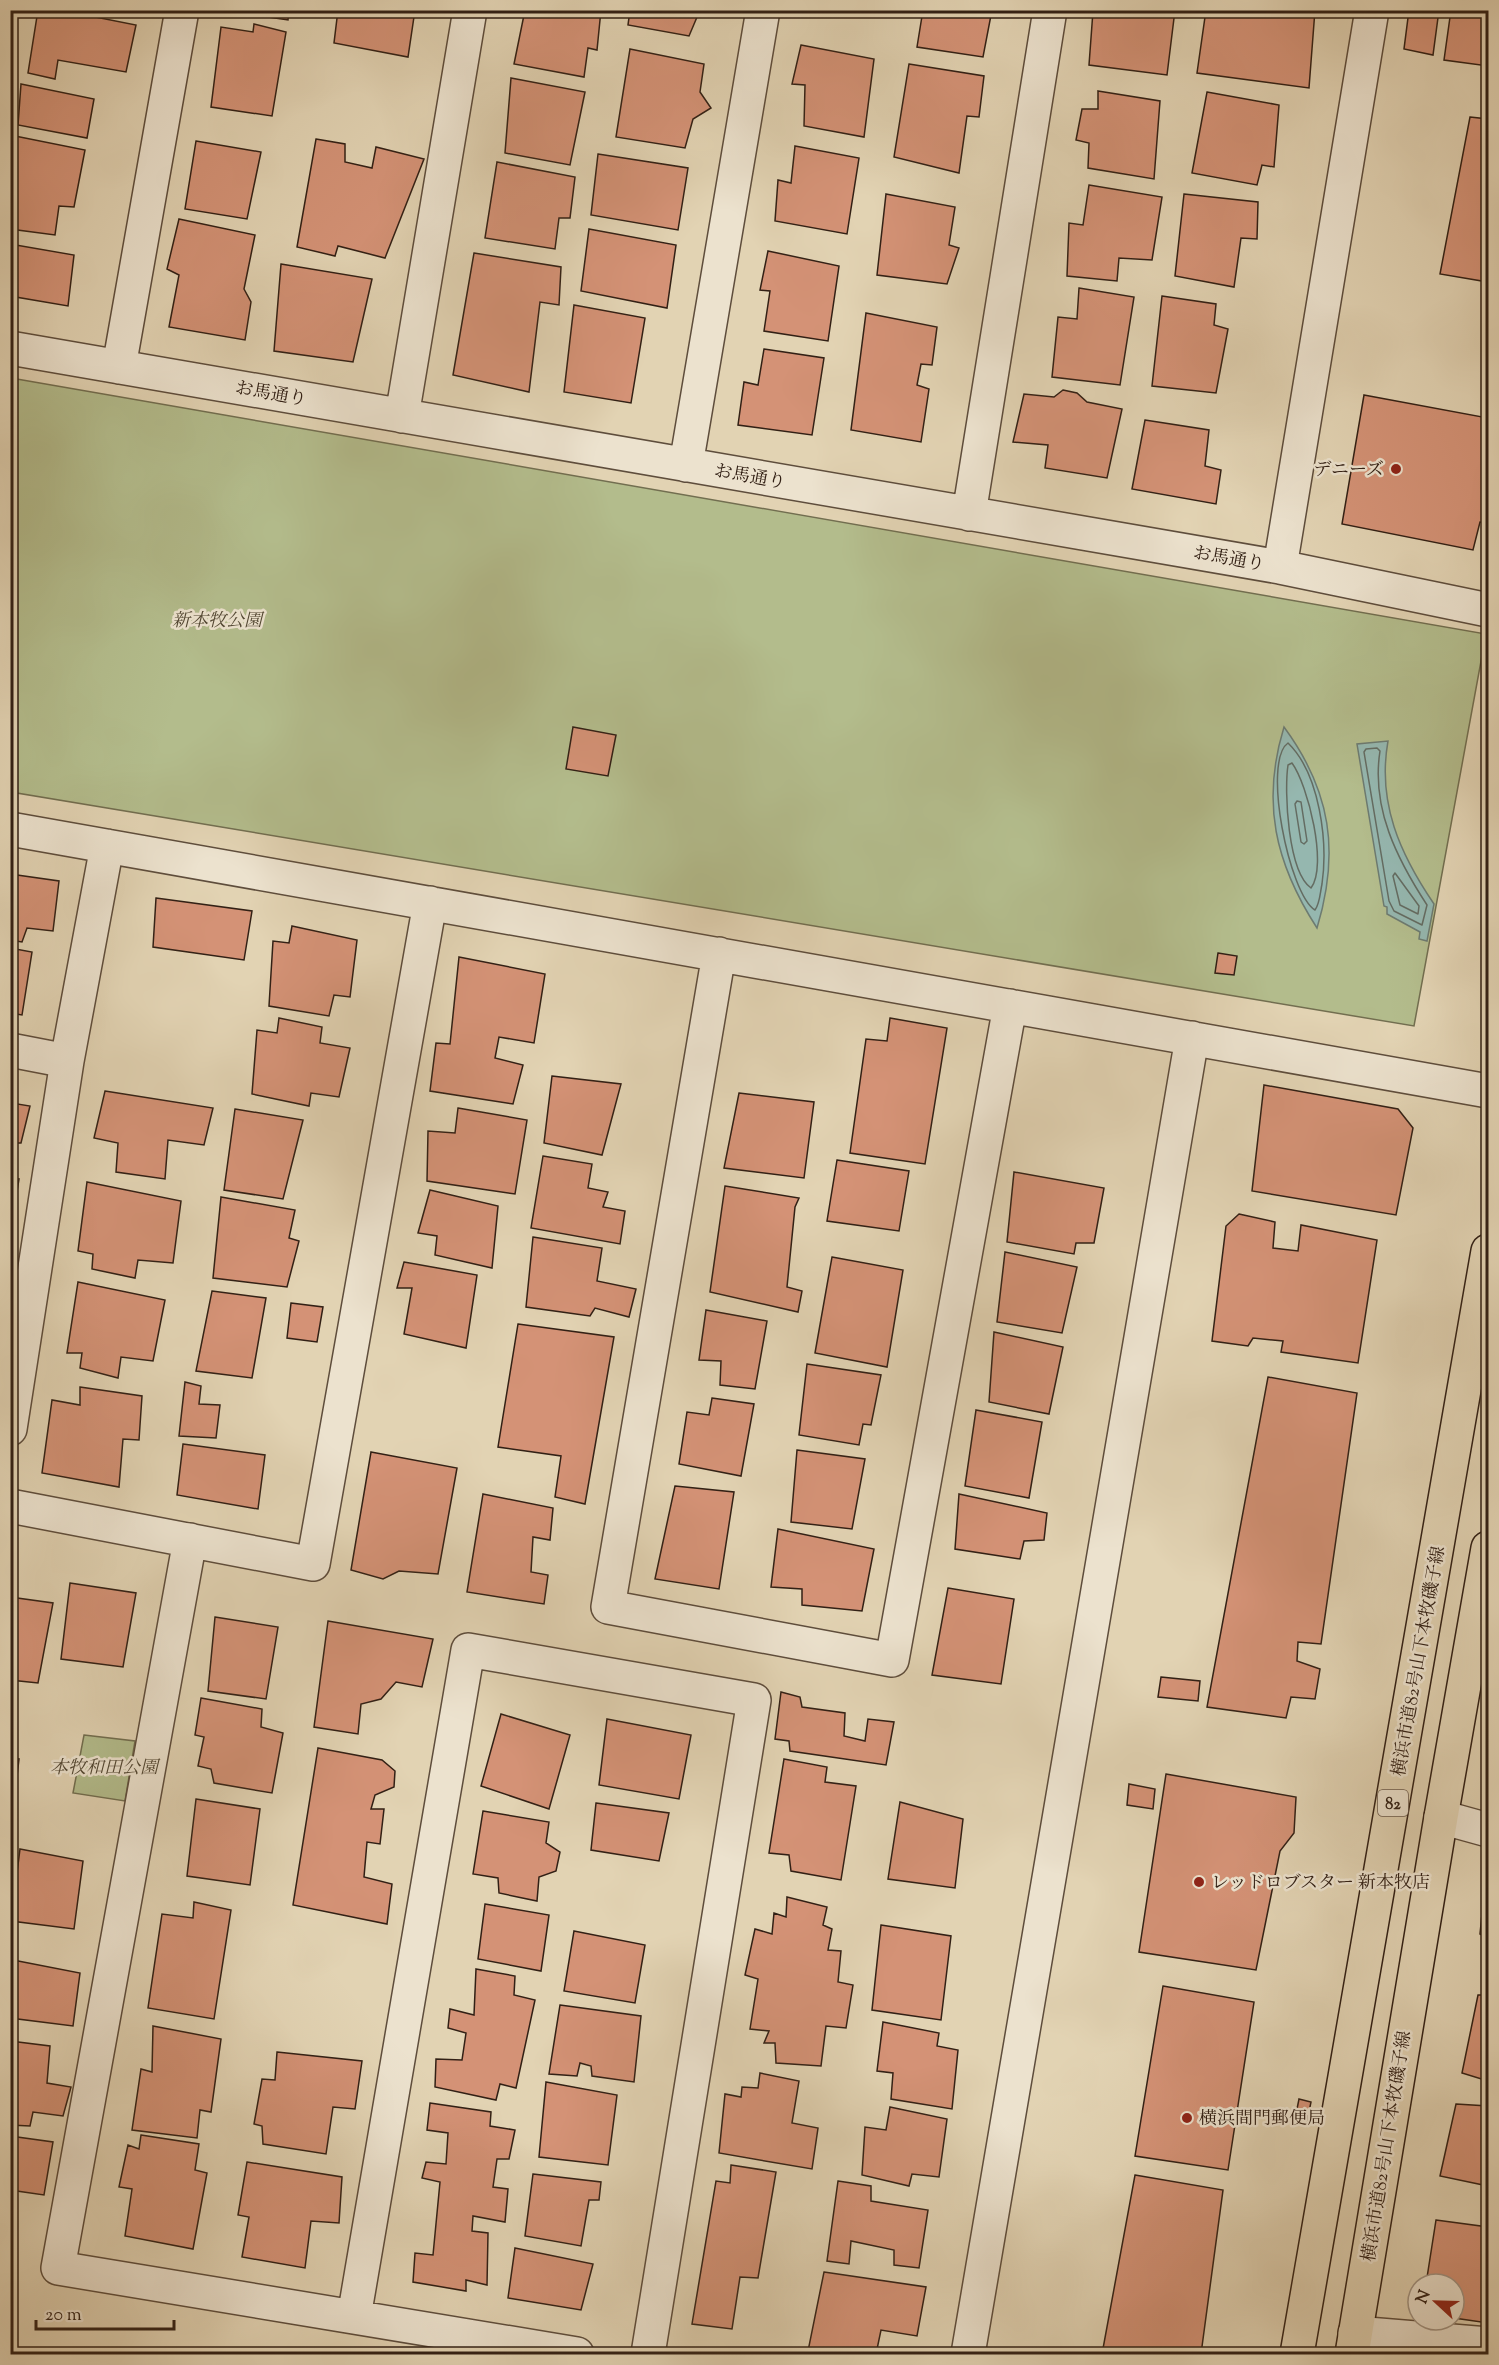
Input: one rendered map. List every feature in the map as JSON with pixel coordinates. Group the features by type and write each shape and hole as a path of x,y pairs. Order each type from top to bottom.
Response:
{"main road":[{"name":"横浜市道82号山下本牧磯子線","path":"1297,2355 1488,1251"},
{"name":"横浜市道82号山下本牧磯子線","path":"1354,2344 1488,1548"}],"street":[{"path":"119,367 182,10"},
{"path":"402,416 470,10"},
{"path":"686,465 763,10"},
{"path":"969,514 1050,10"},
{"path":"1280,567 1372,10"},
{"name":"お馬通り","path":"10,348 1280,567 1488,610"},
{"path":"10,829 1488,1091"},
{"path":"10,1429 68,1061 107,846"},
{"path":"10,1506 313,1564 430,903"},
{"path":"719,954 608,1607 892,1660 1010,1006"},
{"path":"968,2355 1192,1038"},
{"path":"10,1050 68,1061"},
{"path":"190,1540 58,2268 577,2355"},
{"path":"354,2317 468,1650 754,1700 648,2355"},
{"path":"1441,1817 1488,1830"},
{"path":"1354,2344 1488,2344"}],"green space":[{"name":"新本牧公園","path":"11,378 1486,634 1414,1026 11,792"},
{"name":"本牧和田公園","path":"84,1735 135,1741 125,1801 73,1793"}],"water":[{"path":"1284,727 1312,775 1327,823 1328,874 1317,928 1291,880 1276,831 1273,806 1274,781"},
{"path":"1388,741 1385,764 1386,786 1394,827 1411,866 1434,904 1427,941 1419,939 1420,932 1387,914 1387,907 1384,906 1357,744"}],"building":[{"path":"38,10 60,10 136,25 126,72 58,60 55,79 28,73"},
{"path":"240,10 289,10 288,20 240,13"},
{"path":"338,10 415,10 408,57 334,43"},
{"path":"525,10 601,10 597,50 588,48 584,77 514,64"},
{"path":"630,10 700,10 689,36 628,25"},
{"path":"923,10 992,10 983,57 917,47"},
{"path":"1175,10 1167,75 1089,65 1093,11"},
{"path":"1206,10 1315,10 1309,88 1197,73"},
{"path":"1409,10 1439,10 1433,55 1404,49"},
{"path":"1451,10 1488,10 1488,66 1444,60"},
{"path":"254,24 286,32 272,116 211,107 221,27 253,32"},
{"path":"801,45 874,59 864,137 804,126 805,85 792,84"},
{"path":"630,49 704,64 700,92 711,108 693,119 685,148 616,137"},
{"path":"909,64 984,76 979,117 967,116 959,173 894,157"},
{"path":"511,78 585,92 570,165 505,153"},
{"path":"21,84 94,99 87,138 18,125"},
{"path":"1098,91 1160,101 1154,179 1088,168 1089,143 1076,140 1082,109 1098,109"},
{"path":"1207,92 1279,105 1274,167 1262,165 1257,185 1192,173"},
{"path":"1470,117 1488,119 1488,282 1440,274"},
{"path":"15,136 85,150 74,207 59,206 55,235 10,229 10,169"},
{"path":"316,139 345,144 345,162 372,168 376,147 424,159 385,258 338,246 335,256 297,247"},
{"path":"196,141 261,152 247,219 185,209"},
{"path":"795,146 859,158 847,234 775,221 778,180 791,183"},
{"path":"598,154 688,168 678,230 591,215"},
{"path":"497,162 575,177 570,218 559,218 555,249 485,238"},
{"path":"1089,185 1162,197 1152,260 1119,258 1117,281 1067,276 1069,223 1083,225"},
{"path":"886,194 955,207 949,245 959,248 947,284 877,275"},
{"path":"1184,194 1258,202 1257,239 1241,238 1234,287 1175,276"},
{"path":"179,219 255,235 244,289 251,302 245,340 169,327 179,275 167,269"},
{"path":"589,229 676,245 667,308 581,291"},
{"path":"10,244 74,255 68,306 10,296"},
{"path":"768,251 839,266 828,341 764,331 770,291 760,290"},
{"path":"474,253 561,267 559,305 540,302 529,392 453,375"},
{"path":"281,264 372,279 353,362 274,351"},
{"path":"1079,288 1134,297 1120,385 1052,377 1058,317 1077,319"},
{"path":"1162,296 1216,304 1214,325 1228,329 1216,393 1152,386"},
{"path":"574,305 645,318 631,403 564,392"},
{"path":"866,313 937,327 932,365 921,364 917,385 929,389 921,442 851,430"},
{"path":"764,349 824,358 812,435 738,425 744,382 758,385"},
{"path":"1063,390 1077,393 1087,402 1122,409 1107,478 1045,468 1048,445 1013,442 1024,394 1054,397"},
{"path":"1364,395 1488,418 1488,523 1480,522 1473,550 1342,524"},
{"path":"1145,420 1209,430 1205,466 1221,470 1216,504 1132,489"},
{"path":"573,727 616,735 608,776 566,769"},
{"path":"10,874 59,881 53,931 27,928 22,942 10,940"},
{"path":"156,898 252,911 244,960 153,947"},
{"path":"292,926 357,940 350,997 334,995 329,1016 269,1006 273,941 289,943"},
{"path":"10,948 32,952 22,1015 10,1013"},
{"path":"1218,953 1237,956 1234,975 1215,973"},
{"path":"459,957 545,974 534,1043 499,1037 495,1058 523,1065 513,1104 430,1091 436,1043 450,1044"},
{"path":"279,1018 322,1027 320,1043 350,1048 339,1097 311,1093 309,1106 252,1094 257,1030 277,1033"},
{"path":"890,1018 947,1028 925,1164 850,1153 866,1039 887,1041"},
{"path":"552,1076 621,1084 602,1155 544,1143"},
{"path":"10,1085 16,1086 11,1103 30,1106 21,1143 10,1143"},
{"path":"1264,1085 1398,1109 1413,1128 1396,1215 1252,1191"},
{"path":"105,1091 213,1108 204,1145 168,1140 165,1179 116,1172 118,1143 94,1138"},
{"path":"739,1093 814,1102 804,1178 724,1168"},
{"path":"458,1108 527,1120 515,1194 427,1181 428,1131 455,1133"},
{"path":"235,1109 303,1120 283,1199 224,1190"},
{"path":"543,1156 592,1164 588,1188 608,1192 603,1207 625,1211 620,1244 531,1228"},
{"path":"837,1160 909,1171 899,1231 827,1221"},
{"path":"1014,1172 1104,1188 1094,1243 1076,1243 1074,1254 1007,1242"},
{"path":"10,1178 19,1179 10,1237"},
{"path":"87,1182 181,1201 173,1263 138,1260 135,1278 92,1269 93,1254 78,1251"},
{"path":"725,1186 799,1198 795,1207 787,1287 802,1291 798,1312 710,1292"},
{"path":"430,1190 498,1206 492,1268 435,1255 437,1236 418,1233"},
{"path":"221,1197 295,1210 289,1238 299,1241 287,1287 213,1278"},
{"path":"1239,1214 1275,1222 1273,1248 1298,1251 1301,1225 1377,1240 1358,1363 1281,1352 1283,1341 1253,1338 1248,1346 1212,1341 1226,1226"},
{"path":"533,1237 602,1248 597,1281 636,1289 629,1317 595,1308 590,1316 526,1307"},
{"path":"1005,1252 1077,1267 1062,1333 997,1322"},
{"path":"832,1257 903,1270 887,1367 815,1353"},
{"path":"404,1262 477,1275 466,1348 404,1334 412,1288 397,1288"},
{"path":"78,1282 165,1300 153,1361 121,1357 118,1378 80,1368 82,1353 67,1353"},
{"path":"212,1291 266,1298 252,1378 196,1371"},
{"path":"291,1303 323,1307 317,1342 287,1338"},
{"path":"706,1310 767,1321 755,1389 720,1385 721,1361 699,1360"},
{"path":"518,1324 614,1337 585,1504 555,1497 561,1456 498,1447"},
{"path":"994,1332 1063,1347 1049,1414 989,1402"},
{"path":"807,1364 881,1375 871,1425 863,1424 859,1445 799,1435"},
{"path":"1268,1377 1357,1393 1321,1644 1298,1642 1297,1661 1320,1669 1315,1699 1291,1697 1286,1718 1207,1707"},
{"path":"185,1382 201,1386 199,1404 220,1405 216,1438 179,1436"},
{"path":"80,1387 142,1396 139,1440 123,1439 119,1487 42,1473 52,1400 80,1405"},
{"path":"712,1398 754,1404 741,1476 679,1464 687,1412 709,1415"},
{"path":"976,1410 1042,1422 1029,1498 965,1486"},
{"path":"183,1444 265,1455 258,1509 177,1495"},
{"path":"797,1450 865,1459 852,1529 791,1522"},
{"path":"371,1452 457,1468 438,1574 399,1571 383,1579 351,1570"},
{"path":"675,1486 734,1492 719,1589 655,1579"},
{"path":"483,1494 553,1508 550,1540 533,1537 531,1572 548,1575 544,1604 467,1592"},
{"path":"959,1494 1047,1513 1044,1540 1024,1541 1020,1559 955,1549"},
{"path":"778,1529 874,1549 862,1611 802,1605 802,1589 771,1587"},
{"path":"70,1583 136,1593 123,1667 61,1659"},
{"path":"948,1588 1014,1599 1001,1684 932,1675"},
{"path":"10,1597 53,1603 38,1683 10,1680"},
{"path":"215,1617 278,1627 266,1699 208,1691"},
{"path":"328,1621 433,1639 422,1687 396,1682 381,1699 361,1704 358,1734 314,1727"},
{"path":"1161,1677 1200,1681 1198,1701 1158,1697"},
{"path":"781,1692 800,1697 802,1707 845,1713 844,1736 865,1741 868,1719 894,1722 886,1765 790,1751 789,1741 775,1739"},
{"path":"201,1698 262,1709 261,1727 283,1733 272,1793 214,1783 211,1769 198,1766 204,1737 195,1735"},
{"path":"501,1714 570,1735 549,1809 481,1786"},
{"path":"607,1719 691,1735 679,1799 599,1785"},
{"path":"318,1748 382,1760 395,1771 394,1787 375,1795 371,1809 384,1809 380,1844 367,1842 364,1877 392,1884 387,1924 293,1905"},
{"path":"10,1758 19,1759 15,1793 10,1792"},
{"path":"784,1759 827,1767 825,1782 856,1786 841,1880 791,1871 789,1855 769,1853"},
{"path":"1166,1774 1296,1797 1294,1833 1280,1851 1256,1970 1139,1952"},
{"path":"1129,1784 1155,1789 1153,1809 1127,1805"},
{"path":"196,1799 260,1809 250,1885 187,1876"},
{"path":"900,1802 963,1819 955,1888 888,1879"},
{"path":"596,1803 669,1813 659,1861 591,1850"},
{"path":"483,1811 549,1822 546,1843 560,1852 556,1871 539,1877 537,1901 499,1893 498,1878 473,1874"},
{"path":"20,1849 83,1861 74,1929 11,1921"},
{"path":"787,1897 827,1907 823,1925 832,1929 828,1950 841,1951 838,1982 853,1985 846,2028 826,2026 821,2066 776,2063 775,2043 764,2043 769,2031 750,2029 758,1979 745,1975 755,1929 772,1934 774,1913 786,1917"},
{"path":"194,1902 231,1910 214,2019 148,2008 162,1914 193,1918"},
{"path":"485,1904 549,1915 541,1971 478,1959"},
{"path":"1483,1904 1488,1905 1488,1938 1480,1934"},
{"path":"881,1925 951,1936 941,2020 872,2010"},
{"path":"574,1931 645,1945 635,2003 564,1991"},
{"path":"13,1960 80,1973 73,2026 10,2018"},
{"path":"476,1969 515,1976 514,1995 535,2000 516,2088 500,2084 496,2100 435,2087 436,2059 462,2060 466,2033 448,2028 450,2009 474,2015"},
{"path":"1163,1986 1254,2002 1228,2170 1135,2156"},
{"path":"1478,1995 1488,1995 1488,2081 1462,2073"},
{"path":"560,2005 641,2016 634,2082 592,2076 591,2066 580,2063 577,2076 549,2074"},
{"path":"883,2022 939,2033 937,2046 958,2050 952,2109 891,2099 893,2073 877,2071"},
{"path":"153,2026 221,2039 211,2112 200,2110 197,2138 132,2130 141,2069 152,2072"},
{"path":"10,2041 50,2046 47,2083 71,2087 63,2116 33,2112 30,2126 10,2125"},
{"path":"277,2052 362,2061 355,2109 333,2107 326,2154 263,2144 262,2126 254,2124 262,2079 275,2080"},
{"path":"760,2073 799,2081 792,2123 818,2128 812,2169 719,2153 725,2094 741,2097 742,2087 758,2088"},
{"path":"546,2082 617,2095 608,2165 539,2157"},
{"path":"1299,2099 1311,2102 1306,2126 1294,2124"},
{"path":"430,2103 491,2112 490,2126 515,2130 509,2159 497,2159 493,2187 508,2189 505,2222 473,2216 472,2231 488,2233 487,2285 466,2280 466,2291 413,2282 415,2253 433,2255 440,2182 422,2178 426,2162 446,2164 448,2133 427,2130"},
{"path":"1456,2104 1488,2106 1488,2186 1440,2176"},
{"path":"890,2107 947,2119 939,2177 912,2174 909,2186 862,2175 865,2127 886,2130"},
{"path":"141,2135 199,2144 195,2170 207,2173 193,2249 125,2236 132,2189 119,2187 128,2145 139,2149"},
{"path":"10,2136 53,2142 44,2195 10,2190"},
{"path":"247,2162 342,2177 339,2223 311,2221 305,2268 242,2257 249,2217 238,2215"},
{"path":"731,2165 776,2172 758,2278 740,2277 732,2329 692,2324 716,2181 730,2183"},
{"path":"533,2174 601,2182 599,2200 589,2200 581,2246 525,2236"},
{"path":"1135,2175 1223,2190 1201,2354 1102,2354"},
{"path":"838,2181 871,2186 871,2201 928,2210 919,2268 894,2265 894,2250 851,2241 849,2264 827,2261"},
{"path":"1436,2220 1488,2227 1488,2323 1466,2320 1466,2272 1428,2272"},
{"path":"515,2248 593,2264 581,2310 508,2298"},
{"path":"824,2272 926,2287 917,2336 881,2330 876,2354 831,2354 808,2351"}],"place":[{"name":"デニーズ","path":"1396,469"},
{"name":"レッドロブスター 新本牧店","path":"1199,1882"},
{"name":"横浜間門郵便局","path":"1187,2118"}]}
